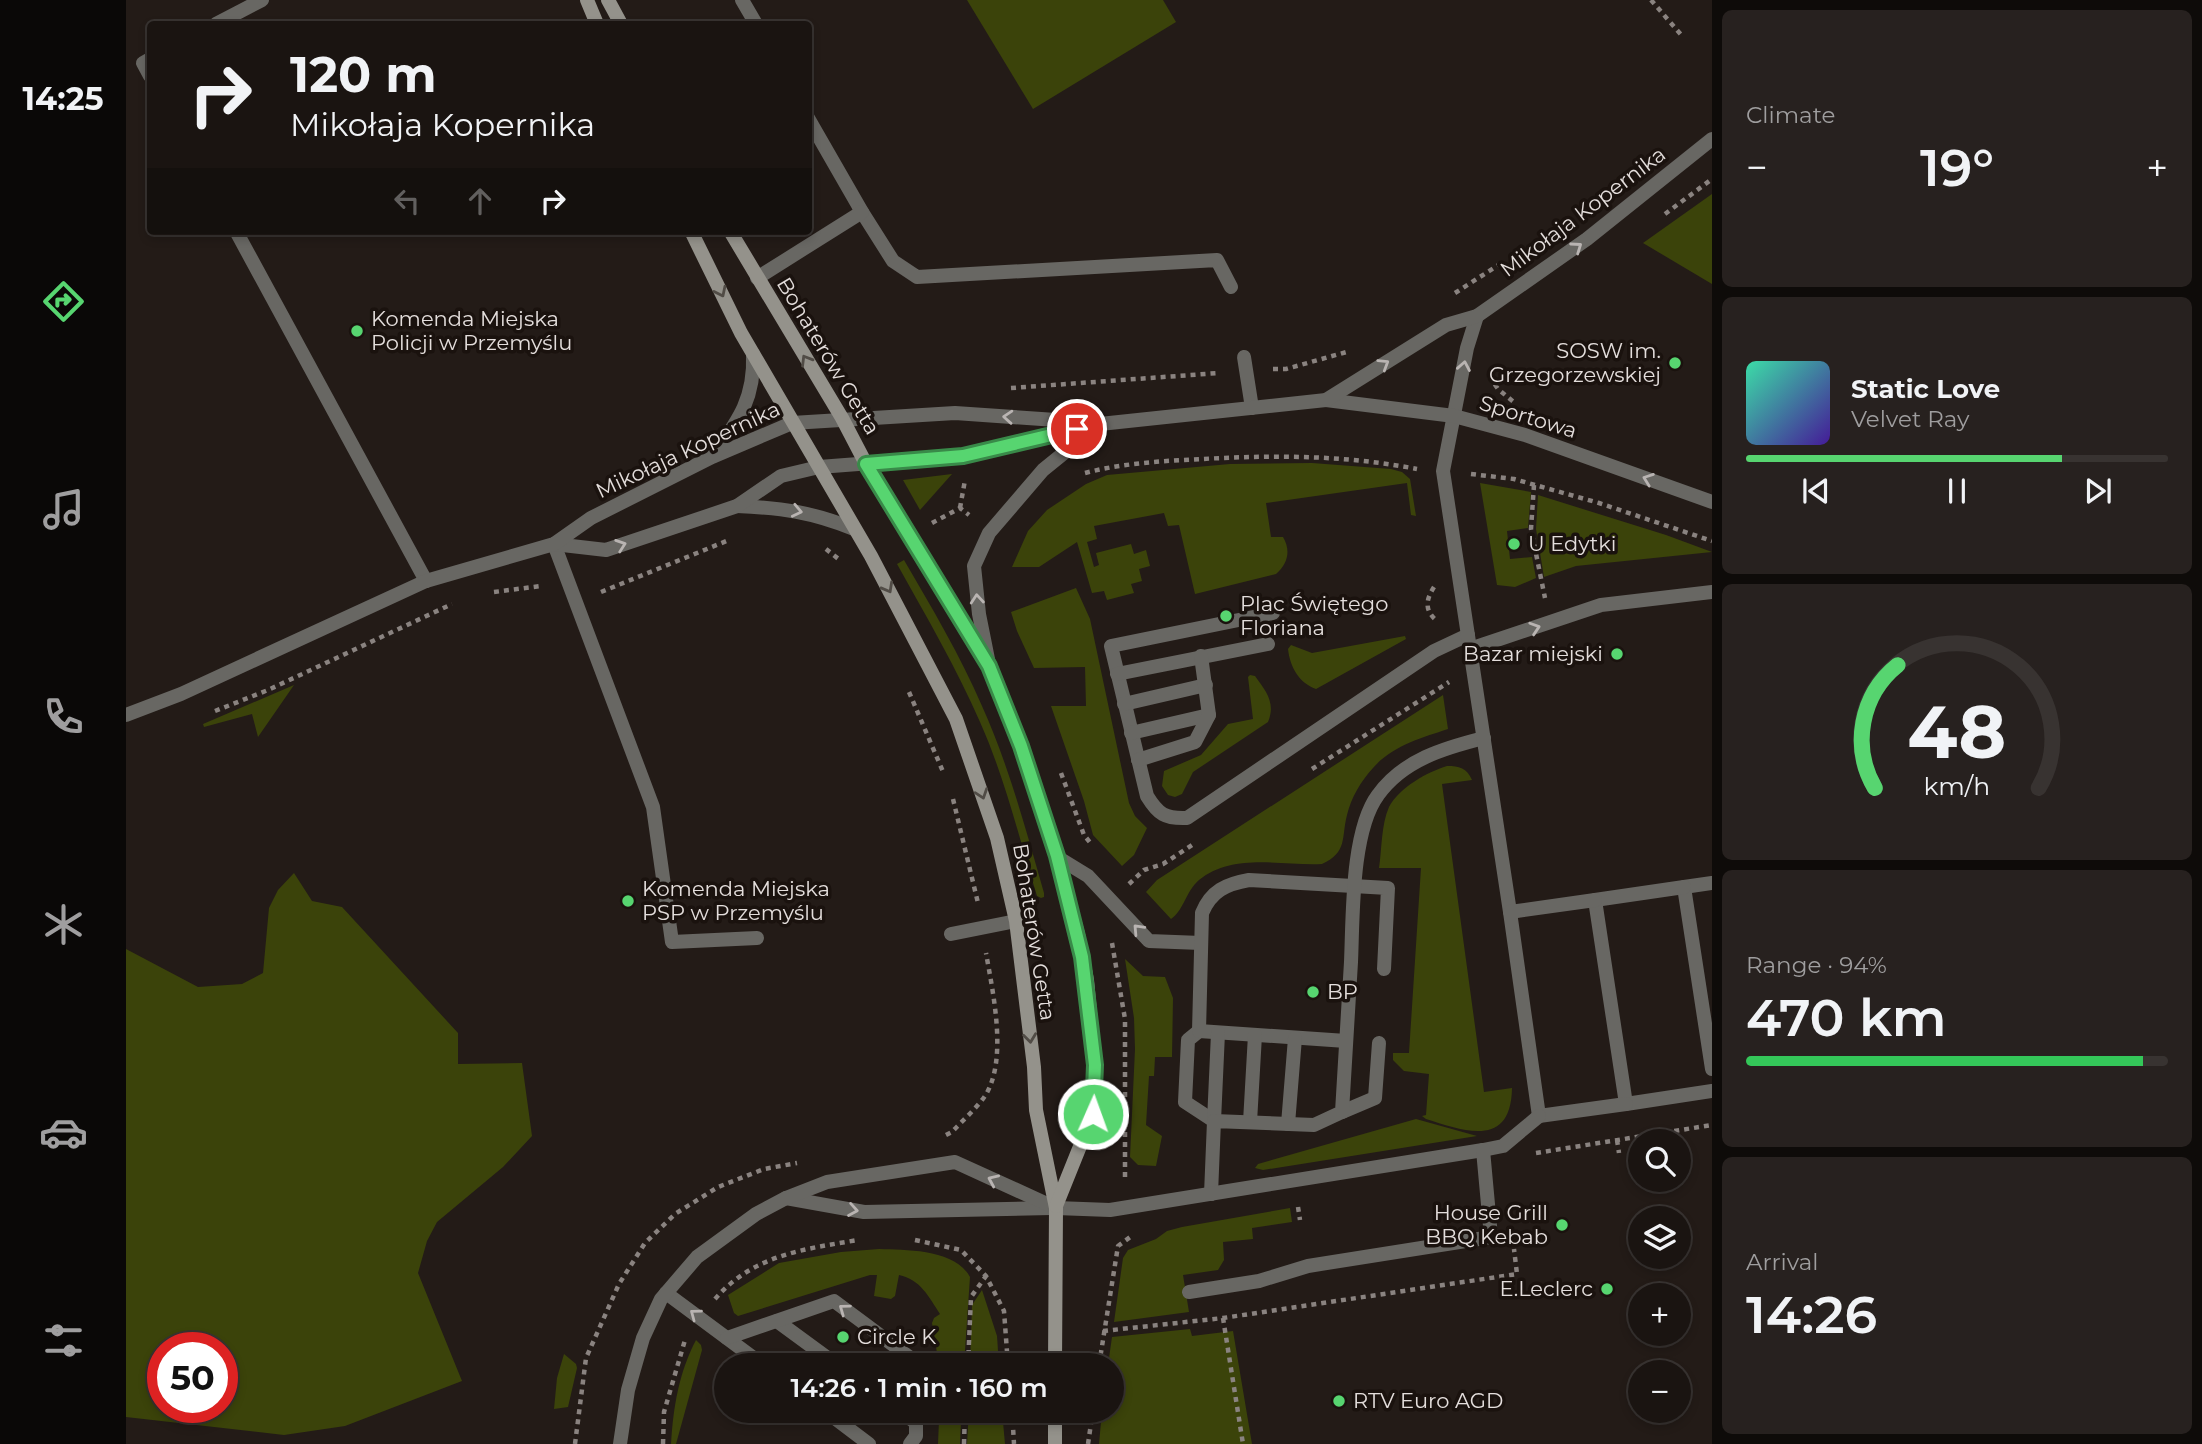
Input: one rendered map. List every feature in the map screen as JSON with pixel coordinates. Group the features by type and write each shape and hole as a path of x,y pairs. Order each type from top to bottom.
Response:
{"main road":[{"path":"587,0 596,21"},
{"path":"608,0 619,21"},
{"name":"Bohaterów Getta","path":"693,235 753,354 905,618 956,719 997,838 1016,922 1034,1067 1035,1110 1056,1208 1055,1353"},
{"name":"Bohaterów Getta","path":"732,235 842,418 866,464 989,666 1021,746 1057,856 1078,934 1087,980 1095,1065 1093,1114 1056,1208"},
{"path":"1055,1423 1055,1444"}],"street":[{"path":"222,21 262,0"},
{"path":"742,0 754,21"},
{"path":"812,125 893,261 917,277 1217,260 1231,287"},
{"name":"Mikołaja Kopernika","path":"554,544 606,550 737,506 781,476 819,467 963,456 1100,424 1326,400 1446,325 1477,316 1587,239 1712,139"},
{"path":"757,278 862,212"},
{"path":"238,235 426,581"},
{"path":"1477,316 1467,348 1443,471 1539,1116"},
{"path":"712,457 732,429 750,393 754,376 753,354"},
{"path":"1245,364 1252,408"},
{"name":"Sportowa","path":"1326,400 1454,416 1525,435 1712,502"},
{"name":"Mikołaja Kopernika","path":"126,715 181,694 426,581 554,544 591,518 712,457 792,423 956,413 1100,424"},
{"path":"989,666 979,614 974,566 989,533 1043,470 1100,424"},
{"name":"Mikołaja Kopernika","path":"737,506 786,509 854,528"},
{"path":"554,544 653,807 672,942 757,938"},
{"path":"1273,613 1111,646 1147,796 1156,811 1172,819 1186,818 1434,651 1550,622 1601,606 1712,592"},
{"path":"1117,674 1268,643"},
{"path":"1138,760 1195,741 1209,715 1201,656"},
{"path":"1124,704 1206,685"},
{"path":"1131,733 1209,715"},
{"path":"1342,1112 1354,886 1364,823 1377,795 1400,771 1433,752 1484,737"},
{"path":"1057,856 1088,876 1149,941 1200,943"},
{"path":"1199,1031 1202,913 1207,900 1231,883 1249,880 1388,888 1384,969"},
{"path":"1510,912 1712,883"},
{"path":"1684,887 1712,1069"},
{"path":"1595,900 1626,1104"},
{"path":"951,934 1016,922"},
{"path":"1346,1041 1199,1031 1188,1040 1185,1102 1214,1121 1314,1125 1374,1098 1379,1043"},
{"path":"1211,1194 1218,1033"},
{"path":"1250,1122 1255,1035"},
{"path":"1288,1124 1295,1038"},
{"path":"786,1198 864,1212 1056,1208 1110,1210 1483,1150 1503,1146 1539,1116 1712,1091"},
{"path":"1189,1292 1259,1281 1308,1266 1491,1237 1483,1150"},
{"path":"620,1444 628,1390 643,1338 661,1299 697,1256 756,1214 786,1198 827,1182 955,1163 1056,1208"},
{"path":"666,1293 747,1353"},
{"path":"727,1338 834,1301 904,1353"},
{"path":"777,1321 821,1353"},
{"path":"841,1423 869,1444"},
{"path":"911,1444 916,1436 916,1423"}],"path":[{"path":"1651,0 1683,37"},
{"path":"1449,297 1503,262"},
{"path":"1007,388 1245,364 1286,369 1353,350"},
{"path":"1486,372 1498,389 1522,409"},
{"path":"1074,479 1086,473 1156,462 1270,456 1332,457 1514,479 1599,503 1712,541"},
{"path":"960,508 966,472"},
{"path":"1534,485 1531,529 1550,622"},
{"path":"960,508 976,522"},
{"path":"928,526 960,508"},
{"path":"487,593 545,586 585,595 607,591 735,537"},
{"path":"204,715 268,690 458,602"},
{"path":"904,682 945,777"},
{"path":"1060,771 1084,835 1099,854"},
{"path":"943,1136 952,1132 985,1096 995,1074 997,1015 977,897 950,789"},
{"path":"1120,878 1127,886 1144,870"},
{"path":"1119,909 1108,920 1125,1019 1125,1182"},
{"path":"1617,1140 1619,1153"},
{"path":"575,1444 586,1357 619,1284 645,1243 675,1214 718,1187 764,1169 803,1162"},
{"path":"1298,1202 1300,1220"},
{"path":"1101,1353 1118,1246 1130,1236"},
{"path":"969,1353 971,1297 986,1276 1003,1311 1007,1353"},
{"path":"1223,1318 1244,1444"},
{"path":"964,1444 965,1423"},
{"path":"1013,1423 1014,1444"},
{"path":"1088,1444 1091,1423"}],"green space":[{"path":"967,0 1163,0 1176,22 1033,109"},
{"path":"1712,194 1712,284 1643,243"},
{"path":"1312,463 1402,472 1410,479 1416,516 1411,515 1407,483 1266,503 1271,537 1283,537 1287,547 1287,557 1280,570 1276,574 1195,594 1179,525 1168,526 1164,513 1094,526 1097,539 1087,542 1094,567 1099,565 1096,553 1131,544 1134,554 1146,550 1150,566 1139,569 1142,581 1131,584 1134,593 1107,600 1104,591 1092,593 1077,542 1039,567 1012,567 1028,531 1047,510 1086,484 1107,475 1230,464"},
{"path":"952,474 920,510 903,480"},
{"path":"1480,483 1531,492 1528,528 1507,531 1510,559 1532,557 1536,578 1515,587 1497,585"},
{"path":"1538,495 1712,552 1576,566 1544,577 1536,529"},
{"path":"904,560 955,650 992,729 1016,798 1044,897 1037,896 989,743 951,662 897,564"},
{"path":"1076,588 1090,619 1129,803 1135,816 1147,828 1134,855 1122,866 1093,835 1051,706 1086,706 1085,667 1034,668 1011,612"},
{"path":"1405,636 1406,639 1316,689 1296,674 1288,649 1291,645 1312,653"},
{"path":"1255,676 1269,698 1271,709 1268,722 1193,772 1182,794 1175,797 1168,795 1162,786 1164,771 1201,755 1228,724 1253,719 1248,677"},
{"path":"294,685 258,737 252,714 204,727 203,724"},
{"path":"1443,695 1448,729 1398,748 1373,768 1354,796 1347,815 1342,844 1336,855 1330,859 1322,864 1242,863 1213,871 1195,884 1171,919 1146,892 1157,880"},
{"path":"1447,766 1462,768 1472,780 1442,784 1484,1092 1512,1088 1510,1107 1503,1120 1494,1128 1483,1131 1455,1128 1422,1116 1426,1115 1429,1074 1404,1071 1393,1060 1393,1053 1409,1053 1421,868 1379,868 1384,821 1389,807 1399,793 1422,777"},
{"path":"294,873 312,901 342,907 458,1033 458,1064 522,1063 532,1136 503,1167 437,1222 427,1241 418,1273 462,1381 345,1426 284,1435 179,1423 238,1423 238,1332 147,1332 147,1419 126,1417 126,949 198,987 242,984 263,973 269,908 278,890"},
{"path":"1125,959 1143,976 1165,977 1173,998 1172,1057 1155,1057 1154,1076 1149,1076 1146,1125 1162,1136 1156,1166 1138,1165 1130,1157 1135,1049 1134,1018"},
{"path":"1416,1119 1477,1136 1263,1170 1255,1168 1258,1164"},
{"path":"1290,1208 1292,1222 1252,1228 1253,1239 1223,1242 1224,1260 1218,1270 1183,1275 1189,1312 1114,1322 1123,1258 1128,1250 1156,1239 1167,1231 1182,1227"},
{"path":"879,1249 916,1251 942,1256 963,1268 970,1277 965,1353 937,1353 932,1323 940,1314 928,1295 913,1280 899,1275 895,1296 891,1299 874,1296 877,1275 870,1275 738,1316 734,1313 728,1295 779,1263 841,1252"},
{"path":"982,1290 997,1336 998,1353 970,1353 972,1305"},
{"path":"1190,1329 1192,1336 1233,1331 1252,1444 1099,1444 1101,1423 1124,1423 1124,1353 1110,1353 1112,1337"},
{"path":"696,1340 702,1350 676,1444 671,1444 678,1390"},
{"path":"564,1354 577,1368 568,1407 554,1409 557,1378"},
{"path":"939,1423 961,1423 960,1444 938,1444"},
{"path":"968,1423 1003,1423 1005,1444 967,1444"}],"place":[{"name":"Komenda Miejska Policji w Przemyślu","path":"357,331"},
{"name":"SOSW im. Grzegorzewskiej","path":"1675,363"},
{"name":"U Edytki","path":"1514,544"},
{"name":"Plac Świętego Floriana","path":"1226,616"},
{"name":"Bazar miejski","path":"1617,654"},
{"name":"Komenda Miejska PSP w Przemyślu","path":"628,901"},
{"name":"BP","path":"1313,992"},
{"name":"House Grill BBQ Kebab","path":"1562,1225"},
{"name":"E.Leclerc","path":"1607,1289"},
{"name":"Circle K","path":"843,1337"},
{"name":"RTV Euro AGD","path":"1339,1401"}],"route":[{"path":"1077,429 963,456 866,464 989,666 1021,746 1057,856 1087,980 1095,1065 1093,1114"}]}
